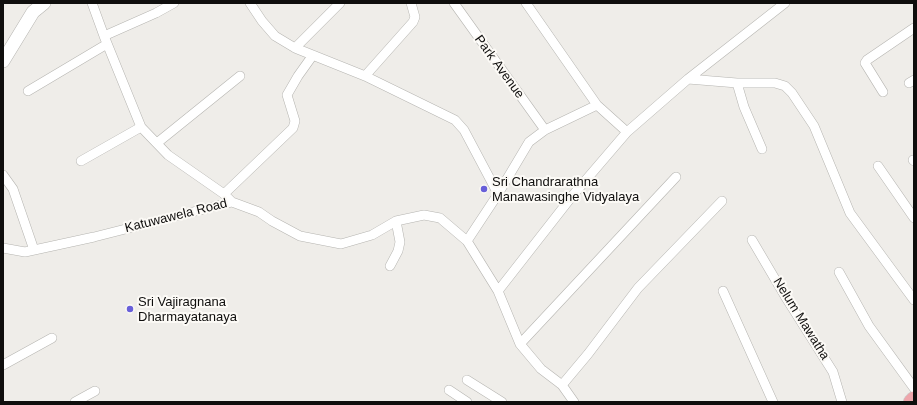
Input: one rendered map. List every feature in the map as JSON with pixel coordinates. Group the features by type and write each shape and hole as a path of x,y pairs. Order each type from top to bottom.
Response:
{"main road":[{"path":"911,402 914,399"}],"street":[{"path":"3,61 33,12 44,3"},
{"path":"92,3 105,40 142,127 168,155 224,194 232,202"},
{"path":"28,91 105,40 174,3"},
{"path":"250,3 262,21 275,36 295,48 365,76 455,120 464,130 498,194"},
{"path":"295,48 340,3"},
{"path":"365,76 413,22 415,17 411,3"},
{"name":"Park Avenue","path":"454,3 545,130"},
{"path":"526,3 597,105 627,132"},
{"path":"498,290 573,195 627,132 688,79 785,3"},
{"path":"883,92 865,63 867,60 914,28"},
{"path":"224,194 293,128 295,121 287,95 313,55"},
{"path":"157,143 240,76"},
{"path":"688,79 737,83 775,83 785,86 792,93 814,126 850,213 914,300"},
{"path":"737,83 744,107 762,149"},
{"path":"467,241 498,194 529,142 545,130 597,105"},
{"path":"82,161 142,127"},
{"path":"878,166 914,218"},
{"path":"3,175 13,189 34,250"},
{"path":"520,344 676,177"},
{"name":"Katuwawela Road","path":"3,248 25,252 94,237 232,202 259,212 300,236 341,244 372,235 396,221 424,215 440,218 467,241 498,290 520,344 541,369 562,385 574,402"},
{"path":"562,385 588,354 638,288 722,202"},
{"path":"390,266 398,251 400,242 396,221"},
{"name":"Nelum Mawatha","path":"752,240 833,372 842,402"},
{"path":"839,272 869,326 914,388"},
{"path":"722,291 773,402"},
{"path":"3,364 52,338"},
{"path":"467,380 502,402"},
{"path":"449,390 467,402"},
{"path":"75,402 95,391"}],"place":[{"name":"Sri Chandrarathna Manawasinghe Vidyalaya","path":"484,189"},
{"name":"Sri Vajiragnana Dharmayatanaya","path":"130,309"}]}
